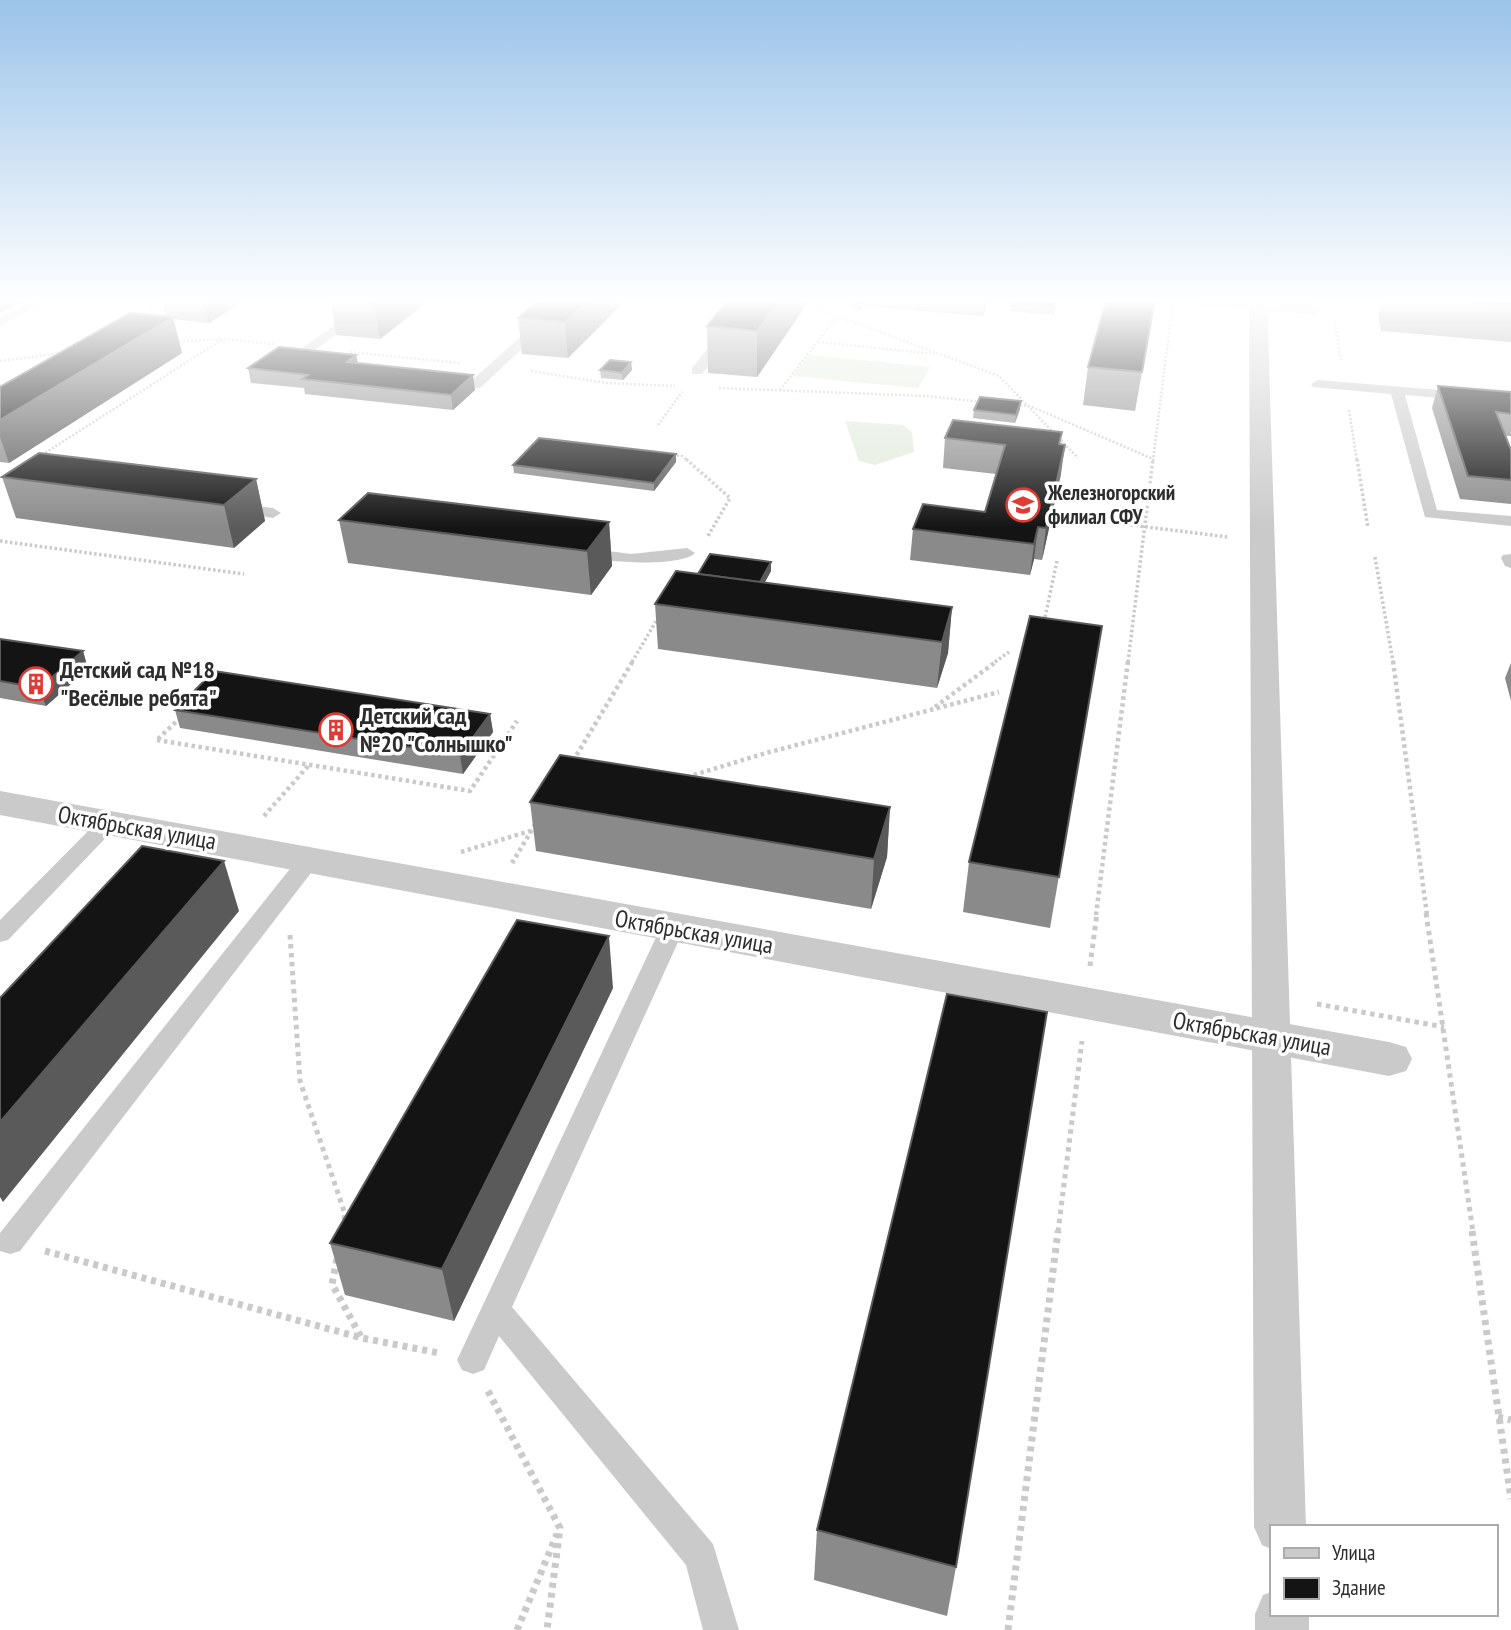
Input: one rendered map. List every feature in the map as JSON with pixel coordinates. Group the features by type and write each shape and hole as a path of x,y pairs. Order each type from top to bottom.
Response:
{"street":[{"path":"1259,376 1280,1525"},
{"name":"Октябрьская улица","path":"0,803 109,822 297,875 672,929 1389,1059"}],"lane":[{"path":"475,385 485,376"},
{"path":"1318,384 1511,400"},
{"path":"1397,390 1430,514 1511,521"},
{"path":"219,506 273,513"},
{"path":"563,551 631,559 687,553"},
{"path":"0,934 109,822"},
{"path":"10,1242 297,875"},
{"path":"472,1360 672,929"},
{"path":"496,1310 701,1556 721,1630"}],"path":[{"path":"658,425 694,376"},
{"path":"780,390 791,376"},
{"path":"999,376 1078,458"},
{"path":"926,396 991,402"},
{"path":"1004,404 1030,406 1153,459"},
{"path":"668,454 682,456 730,498 707,537"},
{"path":"1066,517 1262,541"},
{"path":"0,541 244,574"},
{"path":"1375,557 1399,699 1398,716 1511,1499"},
{"path":"1044,624 1057,562"},
{"path":"570,766 662,613"},
{"path":"932,709 1009,652"},
{"path":"678,780 766,753 999,692"},
{"path":"185,712 158,740 470,791 517,721"},
{"path":"261,820 309,765"},
{"path":"512,864 538,820"},
{"path":"454,854 532,831"},
{"path":"297,875 300,1081 345,1214 343,1226"},
{"path":"10,1242 362,1338 472,1360 559,1528 547,1630"},
{"path":"338,1249 332,1284 362,1338"},
{"path":"1498,1417 1511,1420"},
{"path":"517,1630 559,1528"}],"green space":[{"path":"793,376 925,376 918,388"},
{"path":"845,421 903,425 912,432 914,452 875,465 859,461"}],"building":[{"path":"19,376 74,376 0,420 0,387"},
{"path":"306,376 472,376 451,395 302,379"},
{"path":"1438,386 1511,392 1511,414 1496,412 1511,450 1511,480 1468,476"},
{"path":"980,397 1021,401 1016,415 974,410"},
{"path":"953,420 1062,432 1059,444 1065,445 1046,528 1038,527 1034,544 913,529 923,504 985,512 1005,445 945,438"},
{"path":"539,438 676,454 654,483 513,465"},
{"path":"39,453 256,479 224,505 2,477"},
{"path":"368,493 609,522 587,551 339,520"},
{"path":"710,554 771,562 760,582 698,574"},
{"path":"676,571 952,607 942,642 655,604"},
{"path":"1030,616 1102,626 1059,877 969,862"},
{"path":"0,639 83,651 39,688 0,681"},
{"path":"214,671 490,714 460,755 175,710"},
{"path":"560,755 890,807 874,859 530,802"},
{"path":"142,846 224,861 0,1122 0,998"},
{"path":"517,920 609,936 442,1269 330,1243"},
{"path":"947,994 1047,1012 956,1567 817,1530"}],"place":[{"name":"Железногорский филиал СФУ","path":"1023,505"},
{"name":"Детский сад №18 \"Весёлые ребята\"","path":"36,684"},
{"name":"Детский сад №20 \"Солнышко\"","path":"336,730"}]}
